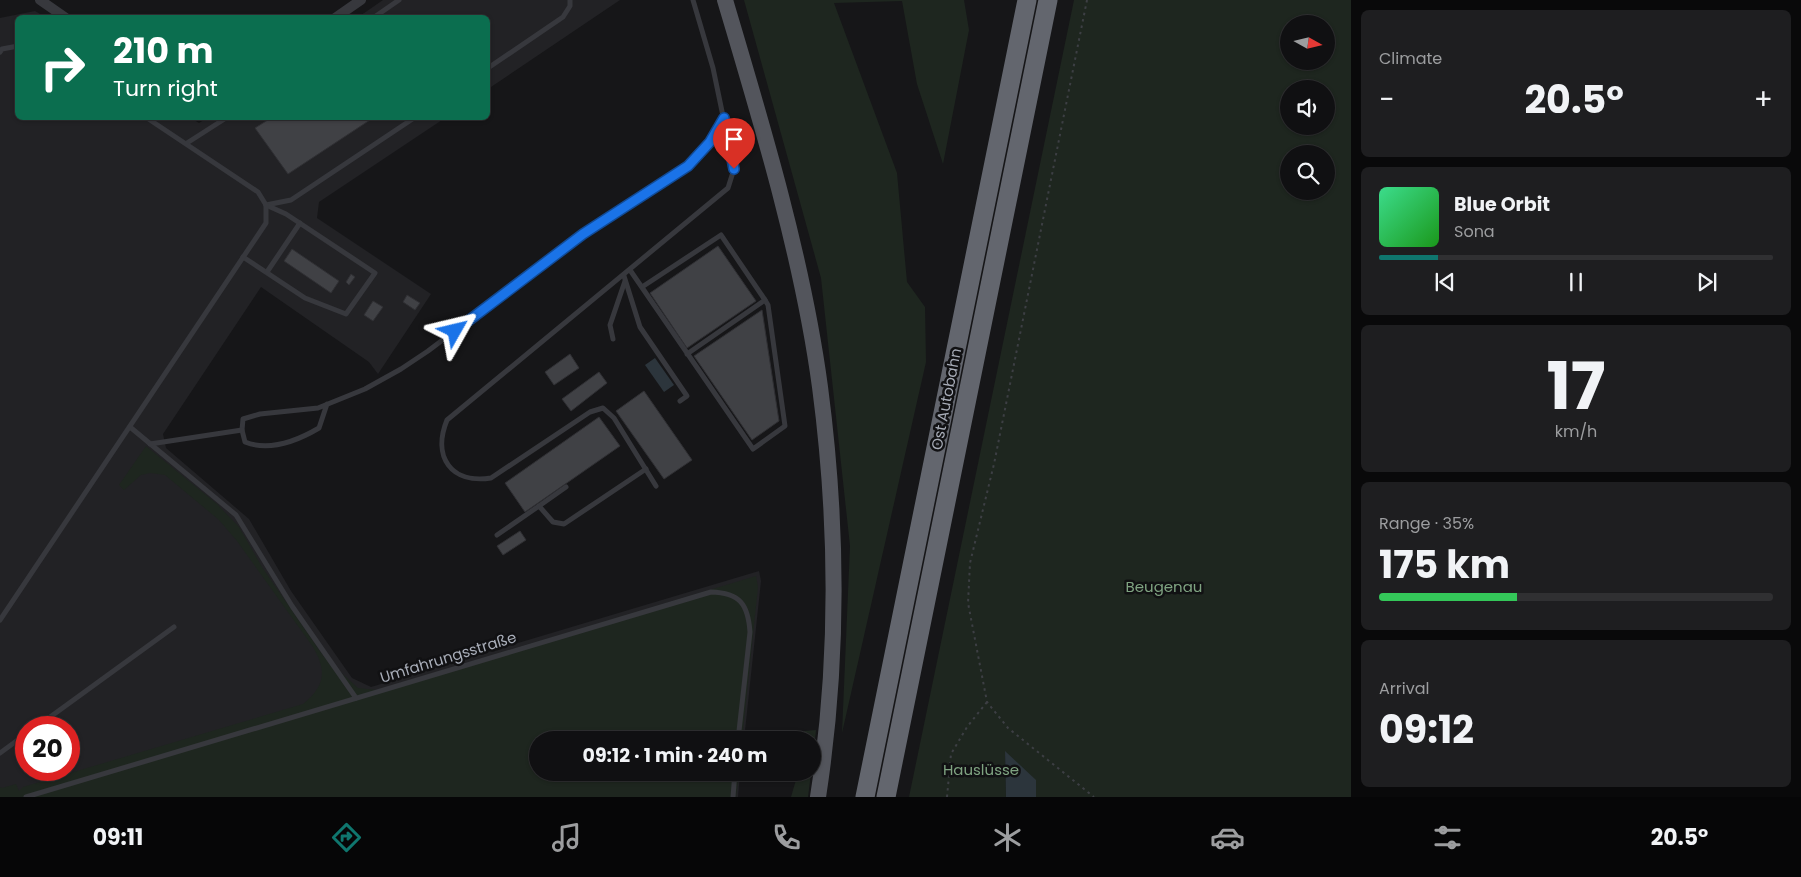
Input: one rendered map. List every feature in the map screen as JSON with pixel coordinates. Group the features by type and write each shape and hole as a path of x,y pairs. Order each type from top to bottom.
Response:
{"highway":[{"name":"Ost Autobahn","path":"865,797 1027,0"},
{"name":"Ost Autobahn","path":"886,797 1048,0"}],"main road":[{"path":"725,0 791,241 808,317 820,387 831,497 835,569 832,678 825,753 818,797"}],"street":[{"path":"40,0 62,15"},
{"path":"339,15 361,0"}],"lane":[{"path":"378,15 399,0"},
{"path":"490,67 563,17 570,6 570,0"},
{"path":"613,339 610,326 625,278 630,270 728,188 734,169 713,68 693,0"},
{"path":"0,52 2,49 15,47"},
{"path":"327,404 319,428 301,439 256,446 245,442 242,430 243,419 260,414 318,408 327,404 365,389 408,364 583,234 688,166 710,142 724,118"},
{"path":"150,120 258,192 266,205 300,223 375,273 346,314 305,298 243,257"},
{"path":"187,144 223,120"},
{"path":"266,205 291,200 411,120"},
{"path":"0,620 266,223 266,205"},
{"path":"267,272 300,223"},
{"path":"630,270 753,449 785,426 768,305 721,235 642,287"},
{"path":"625,278 640,328 687,396 680,401"},
{"path":"625,278 446,420 440,435 443,453 451,469 464,478 476,480 491,478 590,412 603,408 614,418 656,486"},
{"path":"687,354 765,300"},
{"path":"130,427 236,515 292,606 356,698"},
{"path":"150,444 242,430"},
{"path":"539,506 553,522 564,524 646,468"},
{"path":"497,535 566,487"},
{"name":"Umfahrungsstraße","path":"26,797 712,592 727,592 742,602 749,615 750,632 739,731"},
{"path":"52,716 174,627"},
{"path":"0,753 15,742"},
{"path":"732,797 734,781"}],"path":[{"path":"1087,0 994,464 970,563 968,603 987,702 1008,728 1094,797"},
{"path":"947,797 952,754 966,727 987,702"}],"shaded area":[{"path":"383,0 620,0 490,88 490,15 361,15"},
{"path":"35,11 42,15 15,15"},
{"path":"15,15 15,120 194,120 199,123 204,120 442,120 319,202 317,218 431,294 378,374 369,362 261,287 163,434 166,448 249,519 291,591 352,678 371,687 759,571 761,581 745,731 529,731 529,781 739,781 738,797 0,797 0,18"},
{"path":"655,358 674,385 664,392 645,365"},
{"path":"1005,751 1036,780 1036,797 1006,797"}],"green space":[{"path":"744,0 964,0 969,30 943,164 917,84 902,1 834,3 897,173 907,282 925,307 926,362 842,733 850,546 821,278"},
{"name":"Beugenau","path":"1074,0 1351,0 1351,797 1036,797 1035,780 1005,752 1006,797 909,797"},
{"path":"146,446 217,504 239,527 262,567 324,657 358,688 377,690 756,576 758,587 743,731 529,731 529,781 738,781 736,797 0,797 0,787 16,784 19,791 23,787 43,781 80,781 80,770 303,704 320,684 322,671 313,647 237,541 219,520 165,475 150,473 141,475 124,490 119,485"},
{"path":"796,781 810,781 808,797 791,797"}],"building":[{"path":"268,120 370,120 288,174 255,128"},
{"path":"718,246 756,301 687,348 650,293"},
{"path":"292,249 339,281 331,293 284,261"},
{"path":"351,274 355,277 349,285 346,282"},
{"path":"407,295 420,303 415,310 403,302"},
{"path":"373,301 383,307 373,321 364,315"},
{"path":"762,310 779,421 752,440 694,356"},
{"path":"570,354 579,368 554,385 545,372"},
{"path":"599,372 607,383 571,411 562,399"},
{"path":"644,391 692,460 664,479 616,411"},
{"path":"599,417 620,446 525,512 505,483"},
{"path":"520,531 526,540 503,555 497,546"}],"route":[{"path":"455,331 583,234 688,166 710,142 724,118 734,169"}],"park label":[{"name":"Hauslüsse","path":"981,769"}]}
